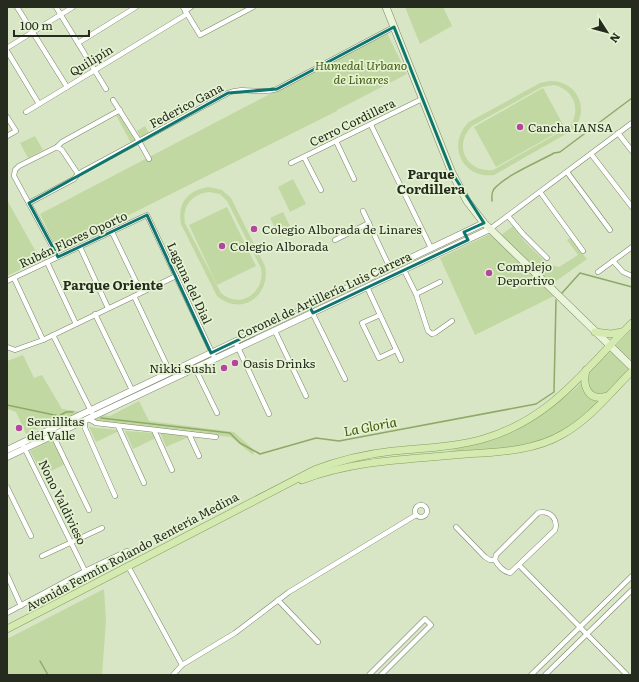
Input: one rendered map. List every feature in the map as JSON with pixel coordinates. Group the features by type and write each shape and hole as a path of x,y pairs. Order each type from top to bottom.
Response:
{"main road":[{"path":"386,7 456,182 467,200 484,223 632,367"},
{"name":"Avenida Fermín Rolando Rentería Medina","path":"7,629 314,470 343,460 392,451 456,444 483,439 501,433 534,416 554,402 632,323"},
{"path":"595,332 611,334 624,331"},
{"path":"586,370 584,381 587,390 598,398 607,396"},
{"name":"Avenida Fermín Rolando Rentería Medina","path":"268,493 312,476 356,465 384,461 495,452 536,446 553,439 580,423 595,410 632,371"},
{"path":"622,381 632,378"}],"street":[{"path":"17,7 67,87"},
{"path":"56,7 106,88"},
{"path":"7,48 73,7"},
{"path":"78,43 136,7"},
{"name":"Quilipín","path":"26,112 95,70 191,7"},
{"path":"185,11 200,35 253,7"},
{"name":"Federico Gana","path":"29,203 74,179 78,174 232,92 241,90 270,91 277,89 394,27"},
{"path":"7,51 39,104"},
{"name":"Cerro Cordillera","path":"291,163 422,99"},
{"path":"113,100 149,159"},
{"path":"58,257 14,176 15,170 19,166 57,147 62,142 120,110"},
{"path":"7,117 16,131 7,136"},
{"name":"Coronel de Artillería Luis Carrera","path":"7,457 490,229 632,123"},
{"path":"371,125 431,248"},
{"path":"618,133 632,152"},
{"path":"336,141 354,178"},
{"path":"57,147 62,150 78,174"},
{"path":"592,154 632,207"},
{"path":"304,157 321,190"},
{"path":"567,172 610,230"},
{"path":"540,192 583,251"},
{"path":"363,211 390,268"},
{"name":"Rubén Flores Oporto","path":"7,281 147,215"},
{"name":"Laguna del Dial","path":"147,215 215,359"},
{"path":"508,216 523,234 547,258"},
{"path":"335,240 368,223"},
{"name":"Coronel de Artillería Luis Carrera","path":"7,450 484,223"},
{"path":"112,232 141,292"},
{"path":"464,232 468,240"},
{"path":"80,247 108,308"},
{"path":"598,272 632,247"},
{"path":"410,258 413,266"},
{"path":"613,261 623,272 632,276"},
{"path":"47,262 76,324"},
{"path":"404,270 416,294 426,329 430,333 435,333 452,320"},
{"path":"7,347 15,350 43,340 176,276"},
{"path":"14,278 43,340"},
{"path":"416,294 440,282"},
{"path":"367,287 401,360"},
{"path":"134,296 170,372"},
{"path":"309,306 345,379"},
{"path":"95,314 132,390"},
{"path":"380,315 362,323 379,358 396,350"},
{"path":"275,331 306,396"},
{"path":"53,335 91,410 85,428 115,496"},
{"path":"235,341 269,414"},
{"path":"195,368 217,413"},
{"path":"89,419 96,423 118,426 216,436"},
{"path":"118,426 144,483"},
{"path":"50,429 89,510"},
{"path":"154,430 172,470"},
{"path":"189,434 199,456"},
{"name":"Nono Valdivieso","path":"22,442 86,571"},
{"path":"7,487 31,536"},
{"path":"544,512 549,514 555,520 555,530 510,573 507,573 497,564 495,560 496,555 538,513 544,512"},
{"path":"173,675 182,665 235,633 289,592 416,515"},
{"path":"456,527 484,557 490,560 495,560"},
{"path":"42,556 102,528"},
{"path":"7,613 127,551"},
{"path":"519,565 627,675"},
{"path":"128,566 182,665"},
{"path":"7,575 21,606"},
{"path":"531,675 632,576"},
{"path":"545,675 632,590"},
{"path":"278,600 318,642"},
{"path":"369,675 425,619 431,625 381,675"}],"highlighted area":[{"path":"394,27 452,173 484,223 464,232 468,240 313,313 309,306 211,353 147,215 58,257 29,203 228,93 277,89"}],"green space":[{"path":"405,7 443,7 452,26 420,44"},
{"name":"Humedal Urbano de Linares","path":"387,33 407,74 337,111 89,235 90,237 7,276 7,200 40,259 57,249 40,214"},
{"path":"549,81 559,82 567,85 574,91 581,105 581,113 573,130 494,175 483,175 473,172 466,166 458,149 462,131 469,122 540,83","holes":["554,85 567,91 574,102 575,114 569,127 493,170 484,170 469,162 465,156 463,141 466,133 472,126 542,87"]},
{"name":"Cancha IANSA","path":"543,88 565,128 496,167 474,127"},
{"path":"119,113 136,140 131,143 116,115"},
{"path":"145,126 149,133 140,137 137,131"},
{"path":"35,136 43,150 28,158 20,143"},
{"path":"293,179 306,204 290,212 278,187"},
{"path":"209,187 222,190 231,198 265,266 266,277 259,294 244,304 226,302 217,296 181,224 181,210 186,199 190,194","holes":["209,192 220,194 227,201 261,268 260,284 256,291 243,299 236,300 228,298 221,293 185,223 185,211 193,198"]},
{"name":"Colegio Alborada","path":"227,207 256,266 217,285 189,225"},
{"path":"283,212 292,230 280,237 270,218"},
{"path":"513,226 525,242 548,264 559,267 578,255 567,240 570,238 587,259 552,284 501,235"},
{"name":"Complejo Deportivo","path":"490,234 554,296 475,335 440,258"},
{"path":"632,329 632,368 609,393 584,416 570,426 541,441 524,446 496,450 450,453 452,450 516,431 545,413 576,388"},
{"path":"23,355 34,378 42,375 62,409 110,416 139,401 149,421 234,432 254,450 253,455 231,437 61,418 26,434 16,412 7,409 7,361"},
{"path":"89,427 118,430 119,431 96,442"},
{"path":"125,431 154,433 156,438 133,449"},
{"path":"160,432 188,435 189,437 166,447"},
{"path":"53,439 65,464 43,475 30,451"},
{"path":"104,589 106,621 102,675 7,675 7,639"}],"waterway":[{"path":"492,201 493,190 499,184 522,169 554,153 560,152 632,98"},
{"name":"La Gloria","path":"562,293 580,273 632,287"},
{"name":"La Gloria","path":"101,418 230,433 240,443 260,454 316,438 339,441 536,404 554,392 556,300"},
{"name":"La Gloria","path":"7,405 59,416 66,412 73,412"},
{"path":"40,661 48,675"}],"place":[{"name":"Cancha IANSA","path":"520,127"},
{"name":"Colegio Alborada de Linares","path":"254,229"},
{"name":"Colegio Alborada","path":"222,246"},
{"name":"Complejo Deportivo","path":"489,273"},
{"name":"Oasis Drinks","path":"235,363"},
{"name":"Nikki Sushi","path":"224,368"},
{"name":"Semillitas del Valle","path":"19,428"}],"district":[{"name":"Parque Cordillera","path":"431,180"},
{"name":"Parque Oriente","path":"113,284"}]}
